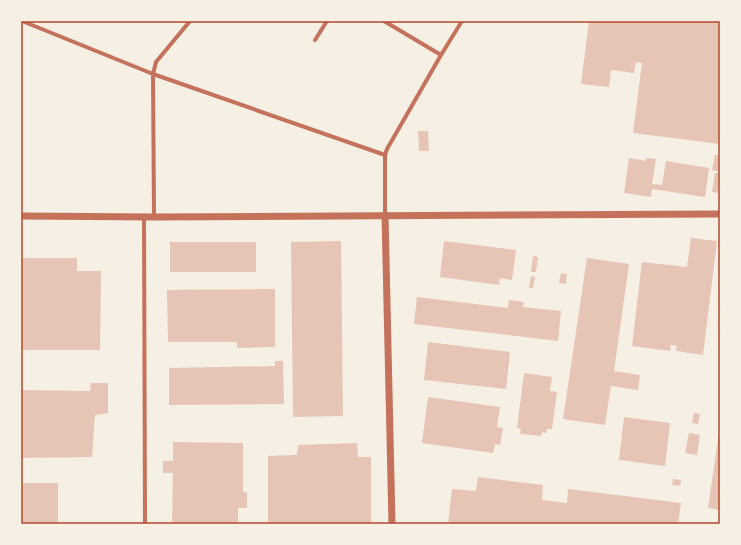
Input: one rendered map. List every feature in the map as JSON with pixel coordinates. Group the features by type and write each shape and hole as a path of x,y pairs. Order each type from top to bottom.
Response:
{"street":[{"path":"22,21 153,74 385,155"},
{"path":"154,216 153,74 156,62 190,21"},
{"path":"315,40 327,21"},
{"path":"384,21 441,55"},
{"path":"392,524 385,155 441,55 462,21"},
{"path":"21,216 720,214"},
{"path":"144,216 145,524"}],"building":[{"path":"589,21 720,21 720,144 633,133 642,63 636,62 634,73 611,70 609,87 581,84"},
{"path":"418,131 428,131 429,151 419,151"},
{"path":"715,155 720,155 720,172 712,170"},
{"path":"629,158 646,161 646,158 656,159 652,184 662,185 666,161 709,168 705,197 652,189 651,197 624,193"},
{"path":"715,173 720,173 718,193 712,192"},
{"path":"691,238 717,241 703,355 676,351 677,346 671,345 670,351 632,346 642,262 687,267"},
{"path":"341,241 343,416 293,417 291,242"},
{"path":"444,241 516,250 512,280 500,278 499,285 440,277"},
{"path":"170,242 256,242 256,272 170,272"},
{"path":"533,256 538,257 536,272 531,272"},
{"path":"21,258 77,258 77,271 101,271 100,350 21,350"},
{"path":"587,258 629,264 614,371 640,375 638,390 611,386 605,425 563,419"},
{"path":"561,273 567,274 566,284 559,283"},
{"path":"531,276 535,277 533,288 529,288"},
{"path":"275,289 275,347 237,348 237,342 168,342 167,290"},
{"path":"417,297 508,308 509,300 524,302 523,307 561,311 558,341 414,324"},
{"path":"428,342 510,352 506,389 424,380"},
{"path":"275,361 283,361 284,404 169,405 169,368 275,366"},
{"path":"524,373 552,377 550,391 557,392 552,429 547,429 546,433 542,432 541,436 520,434 521,429 517,428"},
{"path":"91,383 108,383 108,413 95,415 92,457 21,458 21,390 90,391"},
{"path":"428,397 500,407 497,427 503,428 500,445 495,444 493,453 422,443"},
{"path":"694,413 700,414 698,424 692,423"},
{"path":"624,417 670,423 665,466 619,460"},
{"path":"720,432 720,510 708,508"},
{"path":"689,433 700,435 697,455 685,453"},
{"path":"173,442 243,443 243,492 247,492 247,508 238,508 238,524 172,524 173,473 163,473 163,461 173,461"},
{"path":"357,443 358,457 371,457 371,524 268,524 268,456 297,455 298,445"},
{"path":"478,477 543,485 542,500 567,503 568,489 681,503 678,524 448,524 452,489 476,491"},
{"path":"673,479 681,480 680,486 672,485"},
{"path":"21,483 58,483 58,524 21,524"}]}
